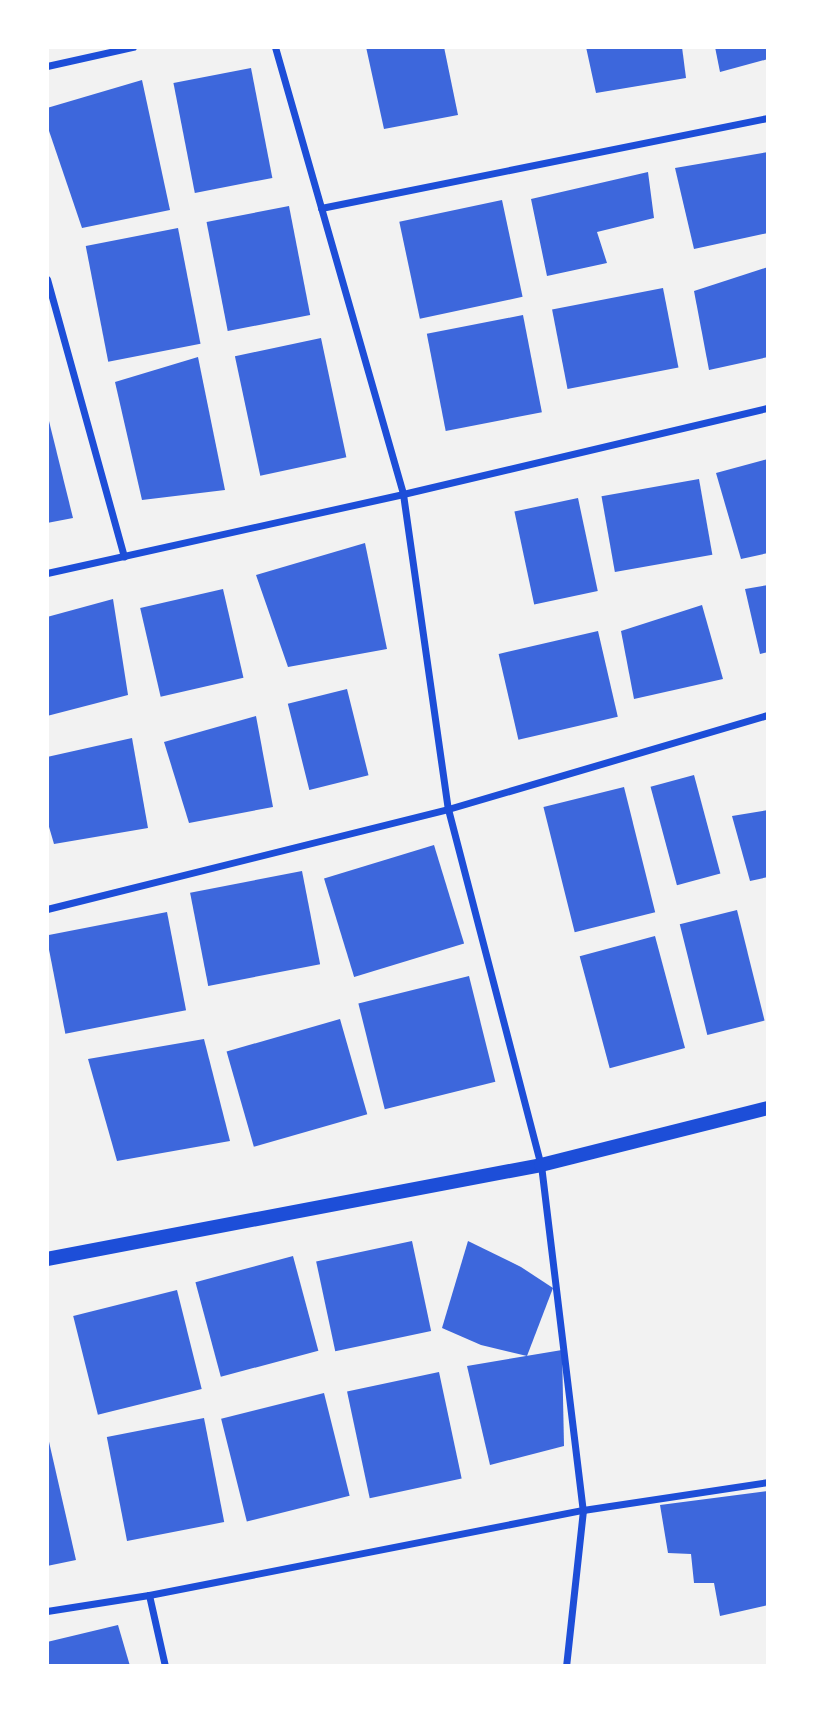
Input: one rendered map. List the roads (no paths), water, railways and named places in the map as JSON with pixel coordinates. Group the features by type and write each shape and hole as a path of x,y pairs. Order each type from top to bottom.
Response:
{"main road":[{"path":"47,1259 541,1165 768,1108"}],"street":[{"path":"47,66 133,47"},
{"path":"275,47 402,494 448,809 541,1165 583,1510 566,1666"},
{"path":"321,208 768,117"},
{"path":"47,279 124,556"},
{"path":"47,573 402,494 768,408"},
{"path":"47,909 448,809 768,715"},
{"path":"47,1611 149,1595 583,1510 768,1482"},
{"path":"149,1595 165,1666"}]}
